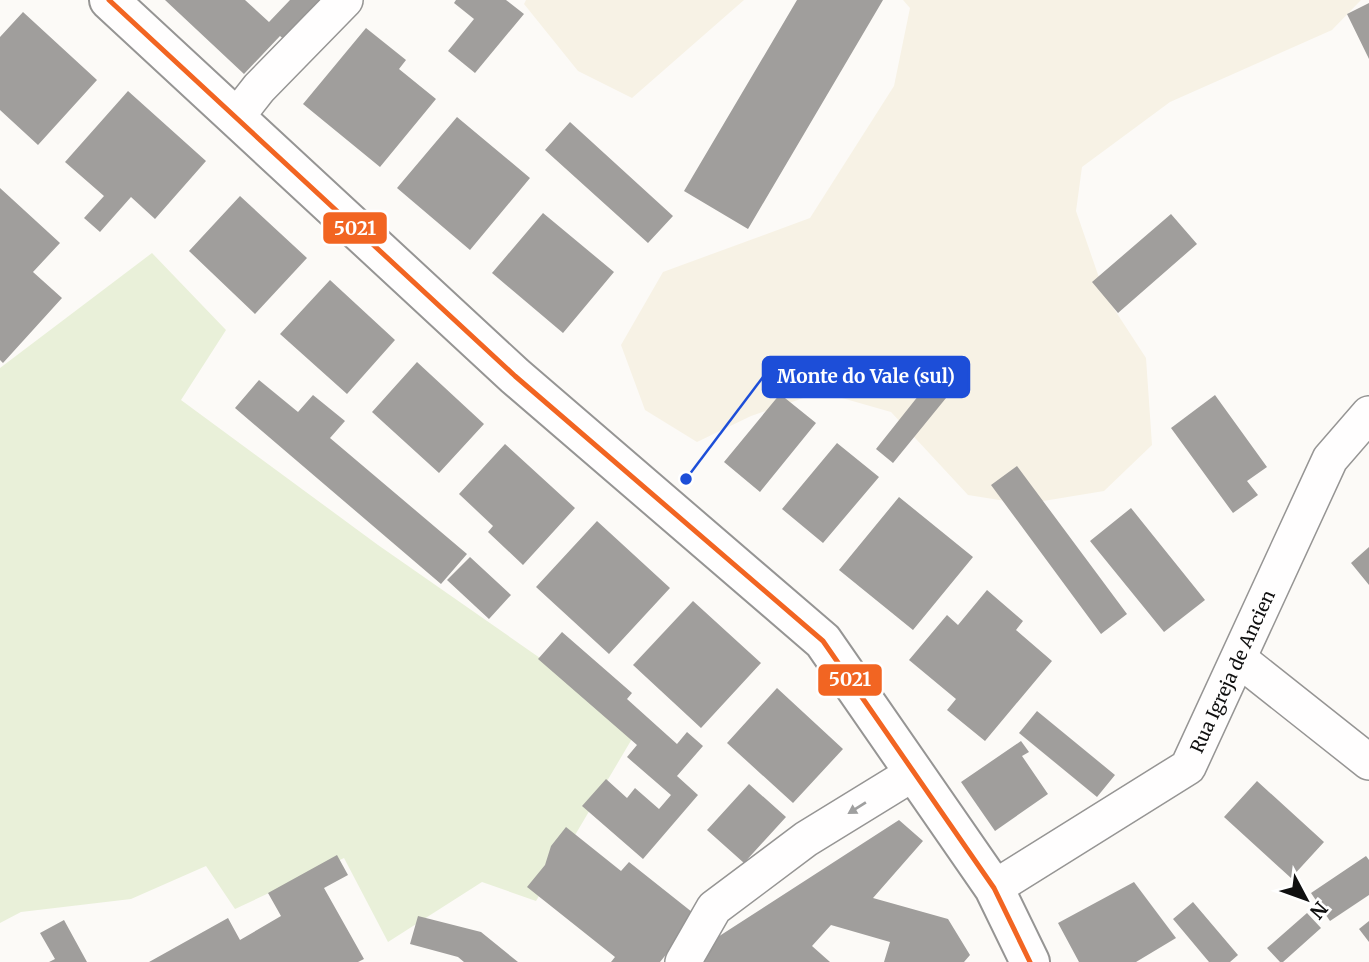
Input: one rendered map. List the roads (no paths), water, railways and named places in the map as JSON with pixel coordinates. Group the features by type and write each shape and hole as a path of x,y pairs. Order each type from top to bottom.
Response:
{"street":[{"path":"109,0 514,376 823,641 994,888 1031,962"},
{"path":"236,116 259,88 345,0"},
{"name":"Rua Igreja de Ancien","path":"994,888 1188,767 1329,459 1369,414"},
{"path":"1239,659 1369,762"},
{"path":"683,962 714,908 806,839 915,772"}],"place":[{"name":"Monte do Vale (sul)","path":"686,479"}]}
